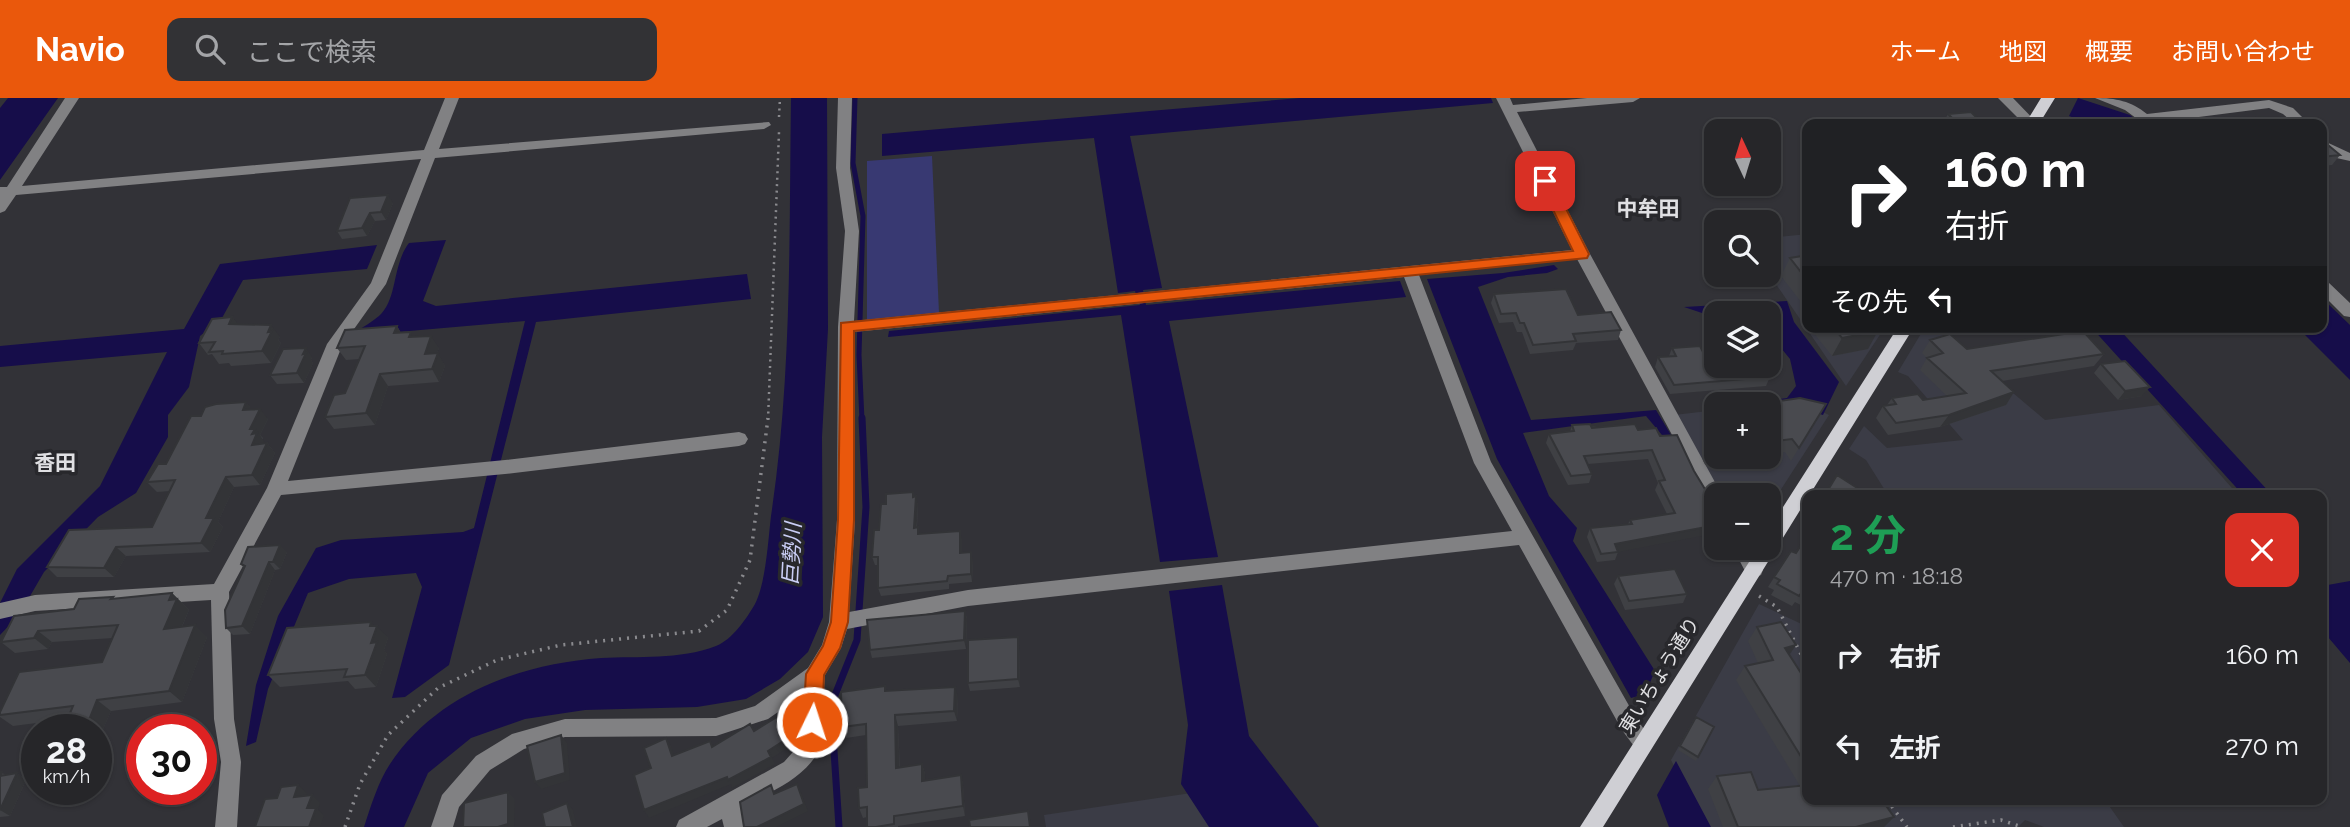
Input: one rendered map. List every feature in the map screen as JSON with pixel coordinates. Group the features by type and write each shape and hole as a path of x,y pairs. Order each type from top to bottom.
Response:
{"main road":[{"path":"2034,119 2048,98"},
{"name":"東いちょう通り","path":"1804,490 1902,333"},
{"name":"東いちょう通り","path":"1781,526 1802,493"},
{"name":"東いちょう通り","path":"1591,827 1760,560"}],"street":[{"path":"0,208 6,192 72,98"},
{"path":"224,827 230,762 224,719 220,592 276,489 334,345 379,284 452,98"},
{"path":"845,98 843,169 852,230 856,326 846,520 853,620"},
{"path":"1633,98 1505,103 1582,254 1707,483"},
{"path":"2005,98 2026,119"},
{"path":"2102,98 2130,107 2146,119"},
{"path":"2163,119 2269,104 2281,106 2297,119"},
{"path":"6,192 764,125"},
{"path":"2327,147 2337,154 2350,157"},
{"path":"856,326 1582,254"},
{"path":"1410,273 1483,463 1629,724 1643,742"},
{"path":"2327,289 2348,307"},
{"path":"276,489 505,467 739,439"},
{"path":"442,827 450,802 483,763 519,741 565,728 716,727 761,713 815,674 853,620 968,598 1523,537"},
{"path":"1744,560 1748,578"},
{"path":"0,611 35,603 220,592"},
{"path":"687,827 730,806 791,769 810,748 815,674"},
{"path":"730,806 734,827"}],"path":[{"path":"345,827 360,784 388,735 438,688 497,660 561,645 699,631 727,610 751,560 767,439 780,98"},
{"path":"1748,578 1777,607 1802,656"},
{"path":"1892,805 1907,827"},
{"path":"1953,827 2001,820 2022,827"}],"shaded area":[{"path":"932,156 939,313 867,320 867,161"},
{"path":"1802,235 1802,322 1778,287 1781,287 1781,237"},
{"path":"1810,333 1881,333 1846,386"},
{"path":"1921,333 1942,333 2045,420 2159,405 2234,490 1885,490 1866,460 1849,449 1864,426 1887,448 1963,440 1908,376 1898,372"},
{"path":"1799,401 1829,415 1781,489 1781,483 1712,483 1704,469 1781,469 1781,403"},
{"path":"1704,412 1704,468 1674,415"},
{"path":"1759,604 1802,624 1802,805 2109,805 2124,827 2044,827 2025,820 2018,827 1704,827 1671,760"},
{"path":"1238,786 1265,827 1046,827 1044,815"}],"water":[{"path":"8,98 58,98 0,180 0,108"},
{"name":"巨勢川","path":"791,98 827,98 828,329 822,437 823,617 808,652 780,679 746,699 697,707 585,710 525,719 471,738 428,773 404,827 364,827 378,786 390,764 409,740 431,719 456,701 483,687 540,667 601,658 688,654 716,646 733,634 755,604 766,561 783,412 788,307"},
{"path":"1300,98 1491,98 1493,103 1130,136 1162,288 1143,290 1146,305 1400,281 1406,297 1169,321 1218,557 1160,562 1121,315 888,337 889,331 1140,305 1135,291 1118,293 1094,138 882,156 882,134"},
{"path":"2078,98 2135,119 2077,119 2069,116"},
{"path":"446,240 423,301 436,306 747,274 751,299 536,322 449,665 405,697 392,698 422,587 416,573 349,579 308,593 268,689 256,742 246,746 256,685 278,616 316,548 341,540 463,532 474,528 525,321 363,335 355,332 385,309 400,261 409,243"},
{"path":"377,245 367,269 243,280 222,318 200,336 189,387 168,415 168,437 136,493 98,517 44,572 19,615 0,635 0,603 17,569 100,486 167,352 0,367 0,346 184,329 220,264"},
{"path":"1554,265 1558,269 1547,273 1508,277 1478,287 1531,420 1656,410 1671,435 1662,435 1646,416 1523,433 1549,496 1577,528 1573,541 1655,671 1645,694 1631,698 1497,459 1427,279 1503,273"},
{"path":"1781,301 1787,301 1794,322 1839,382 1823,415 1781,405 1781,399 1787,398 1796,386 1790,359 1781,348"},
{"path":"2327,303 2350,325 2350,380 2303,333 2327,333"},
{"path":"1704,306 1704,314 1684,307"},
{"path":"2096,333 2123,333 2267,490 2238,490"},
{"path":"2350,581 2350,663 2327,636 2327,585"},
{"path":"1222,585 1249,736 1319,827 1209,827 1181,784 1188,725 1169,591"},
{"path":"1676,761 1711,827 1669,827 1657,795"}],"building":[{"path":"1971,112 1978,119 1953,119 1948,114"},
{"path":"2327,144 2340,155 2327,156"},
{"path":"388,195 381,212 370,213 362,228 337,231 350,198"},
{"path":"1802,256 1802,273 1790,258"},
{"path":"1566,289 1578,315 1611,312 1621,330 1573,334 1576,341 1533,345 1524,323 1520,323 1516,313 1501,314 1494,294"},
{"path":"232,317 229,324 271,325 268,332 272,331 262,351 222,354 223,351 209,352 215,342 199,343 212,319"},
{"path":"397,326 394,333 411,332 409,337 431,336 425,354 438,353 432,369 380,374 366,413 325,417 334,395 345,393 365,346 337,348 345,330"},
{"path":"1838,333 1868,333 1842,338"},
{"path":"2085,333 2104,354 1991,371 2014,392 1949,415 1896,423 1883,406 1896,404 1892,398 1918,394 1923,400 1966,393 1927,358 1943,353 1930,340 1950,334 1967,349"},
{"path":"1700,346 1704,354 1704,378 1758,378 1674,385 1658,357 1676,356 1672,348"},
{"path":"306,348 297,373 270,375 283,349"},
{"path":"2125,361 2150,387 2125,391 2101,364"},
{"path":"1800,398 1826,404 1799,448 1792,439 1781,440 1781,401"},
{"path":"246,402 243,410 260,409 250,429 255,429 252,434 257,433 252,445 267,443 252,475 226,477 206,518 214,518 201,543 116,547 104,568 47,567 69,530 152,527 175,480 147,482 158,464 166,464 191,416 201,416 205,407 216,404"},
{"path":"1590,424 1592,428 1635,424 1638,430 1656,428 1660,436 1677,435 1704,488 1704,527 1615,544 1618,552 1601,554 1590,528 1632,524 1630,520 1675,513 1659,481 1665,480 1652,450 1584,456 1592,474 1571,476 1549,434 1574,431 1572,425"},
{"path":"1837,475 1860,490 1828,490"},
{"path":"913,492 913,497 916,496 914,528 918,527 918,534 960,531 960,553 971,552 971,574 948,576 947,581 878,588 878,557 872,557 874,530 879,530 881,504 886,504 886,494"},
{"path":"1802,544 1802,592 1799,596 1777,584 1780,580 1774,577 1791,551 1796,553"},
{"path":"280,545 273,562 269,562 242,626 226,628 225,610 245,566 241,564 248,547"},
{"path":"1675,569 1687,594 1629,601 1618,576"},
{"path":"172,593 169,600 177,599 164,629 195,625 169,691 97,700 91,714 70,714 73,706 0,715 19,672 102,662 118,625 38,631 34,638 1,642 14,616 74,609 79,599 113,597 111,599"},
{"path":"965,611 964,640 870,650 867,620"},
{"path":"371,622 370,626 377,626 371,643 377,642 365,675 344,677 347,669 268,675 287,628"},
{"path":"1781,622 1796,645 1785,648 1802,675 1802,758 1745,666 1773,660 1757,627"},
{"path":"1018,637 1018,679 968,683 968,640"},
{"path":"885,686 885,691 955,687 954,711 895,715 896,768 922,764 922,781 961,775 963,806 894,816 894,824 867,827 867,807 859,808 858,788 867,787 866,724 842,727 841,692"},
{"path":"788,710 795,721 794,731 789,734 791,736 768,751 771,757 728,780 727,777 644,810 634,775 651,768 644,748 666,738 672,756 710,741 712,747 750,724 754,731"},
{"path":"1696,717 1714,727 1698,757 1680,746"},
{"path":"561,735 565,773 535,782 527,746"},
{"path":"1751,772 1758,790 1802,786 1802,805 1886,805 1894,817 1856,827 1738,827 1717,776"},
{"path":"17,773 0,810 0,776"},
{"path":"797,784 804,804 757,827 744,827 740,802 771,785 774,794"},
{"path":"298,785 294,797 312,795 307,808 316,808 309,827 255,827 265,799 277,798 281,787"},
{"path":"508,792 508,824 498,827 463,827 464,803"},
{"path":"567,803 573,827 545,827 542,813"},
{"path":"1028,811 1030,827 970,827 969,820"}],"waterway":[{"path":"855,98 853,163 863,216 859,355 862,420"},
{"path":"839,827 831,705 857,640 866,507 862,418"}],"district":[{"name":"中牟田","path":"1648,209"},
{"name":"香田","path":"55,463"}],"route":[{"path":"812,722 815,674 831,648 839,622 846,520 846,327 1582,254 1545,181"}]}
